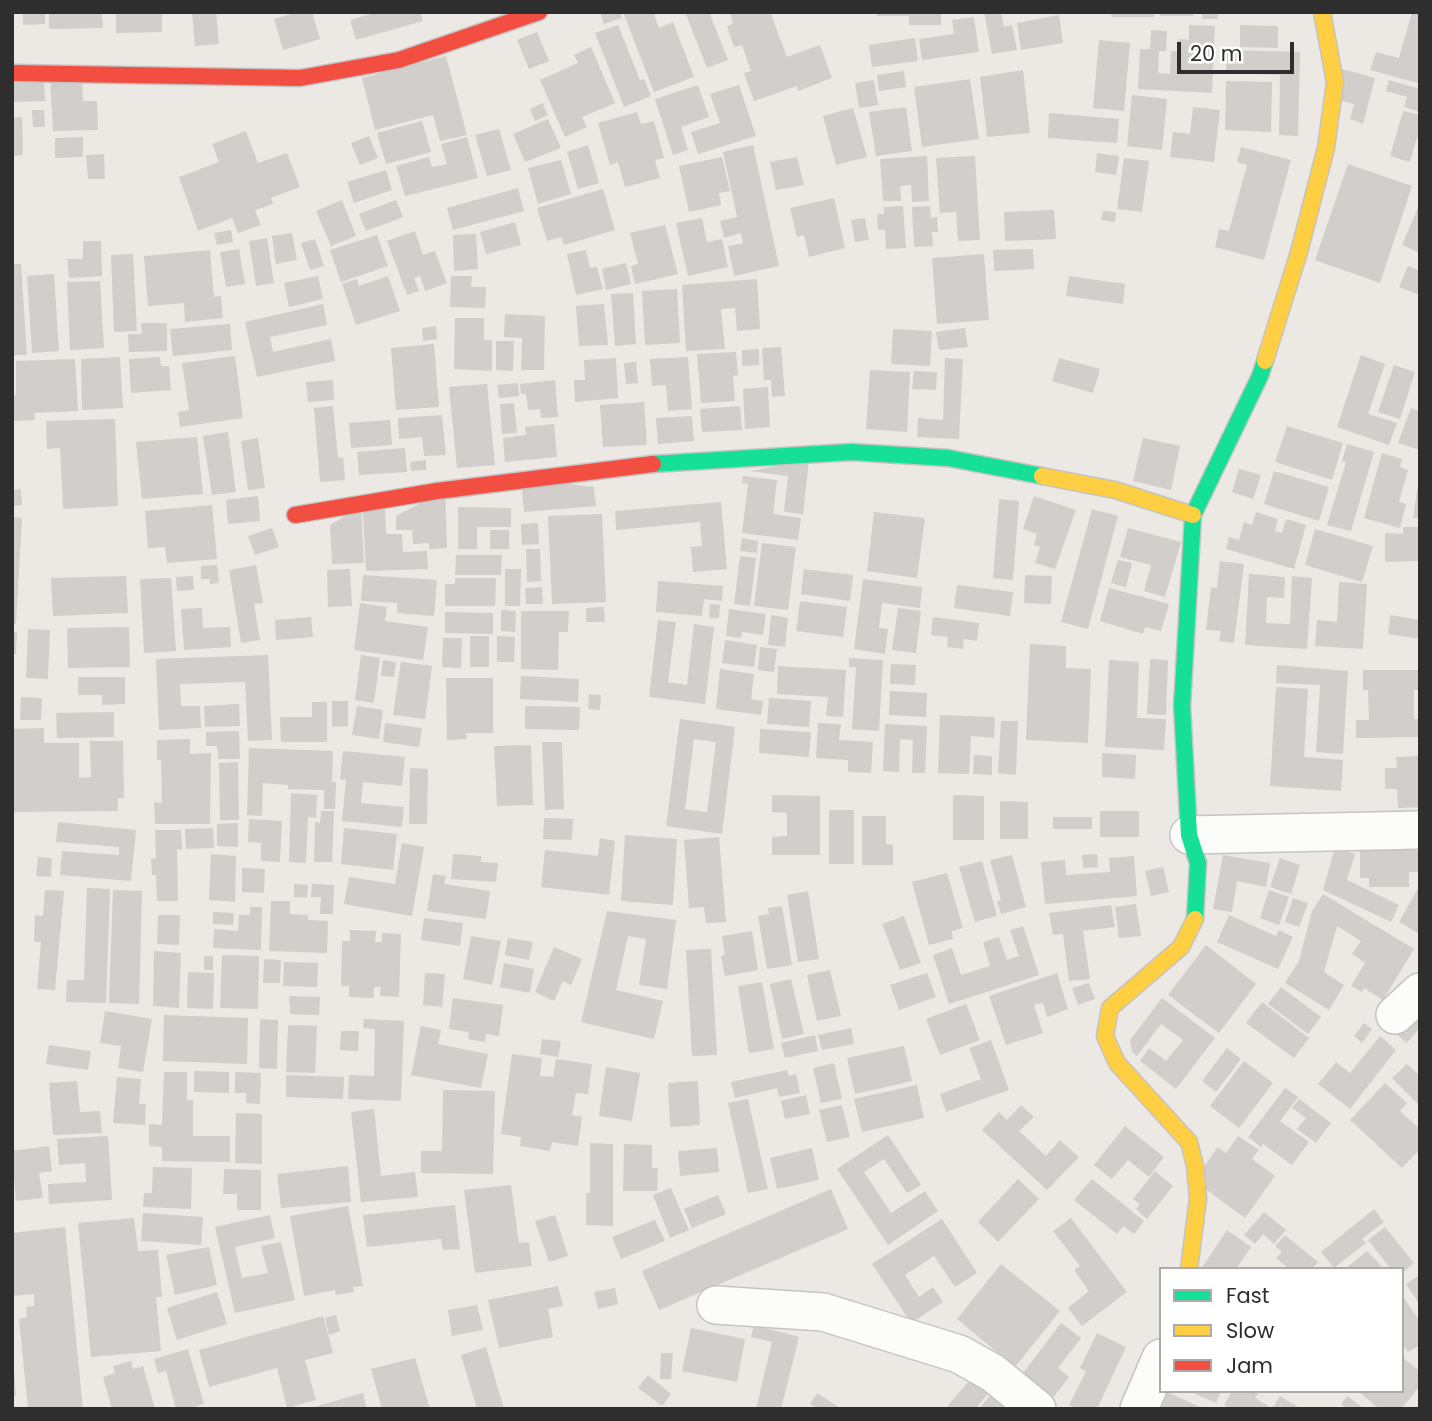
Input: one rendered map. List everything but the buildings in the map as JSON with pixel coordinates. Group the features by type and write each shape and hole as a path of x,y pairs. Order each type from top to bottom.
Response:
{"street":[{"path":"12,73 300,78 399,60 540,12"},
{"path":"1189,1267 1198,1199 1189,1142 1116,1063 1105,1036 1110,1008 1181,947 1196,918 1198,863 1189,835 1182,706 1193,515 1260,376 1299,253 1326,148 1335,82 1322,12"},
{"path":"295,515 437,491 632,465 850,452 948,458 1115,490 1193,515"},
{"path":"1189,835 1420,830"},
{"path":"716,1304 823,1312 960,1354 993,1373 1037,1409"},
{"path":"1139,1409 1159,1363"}],"traffic: fast":[{"path":"1195,919 1198,863 1189,835 1182,706 1193,515 1265,361"},
{"path":"653,464 851,452 948,458 1042,476"}],"traffic: slow":[{"path":"1265,361 1299,252 1326,148 1335,82 1322,12"},
{"path":"1042,476 1115,490 1193,515"},
{"path":"1189,1267 1198,1199 1195,1166 1189,1142 1117,1063 1105,1036 1110,1008 1181,947 1195,919"}],"traffic: jam":[{"path":"12,73 300,78 399,60 539,12"},
{"path":"295,515 437,491 653,464"}]}
